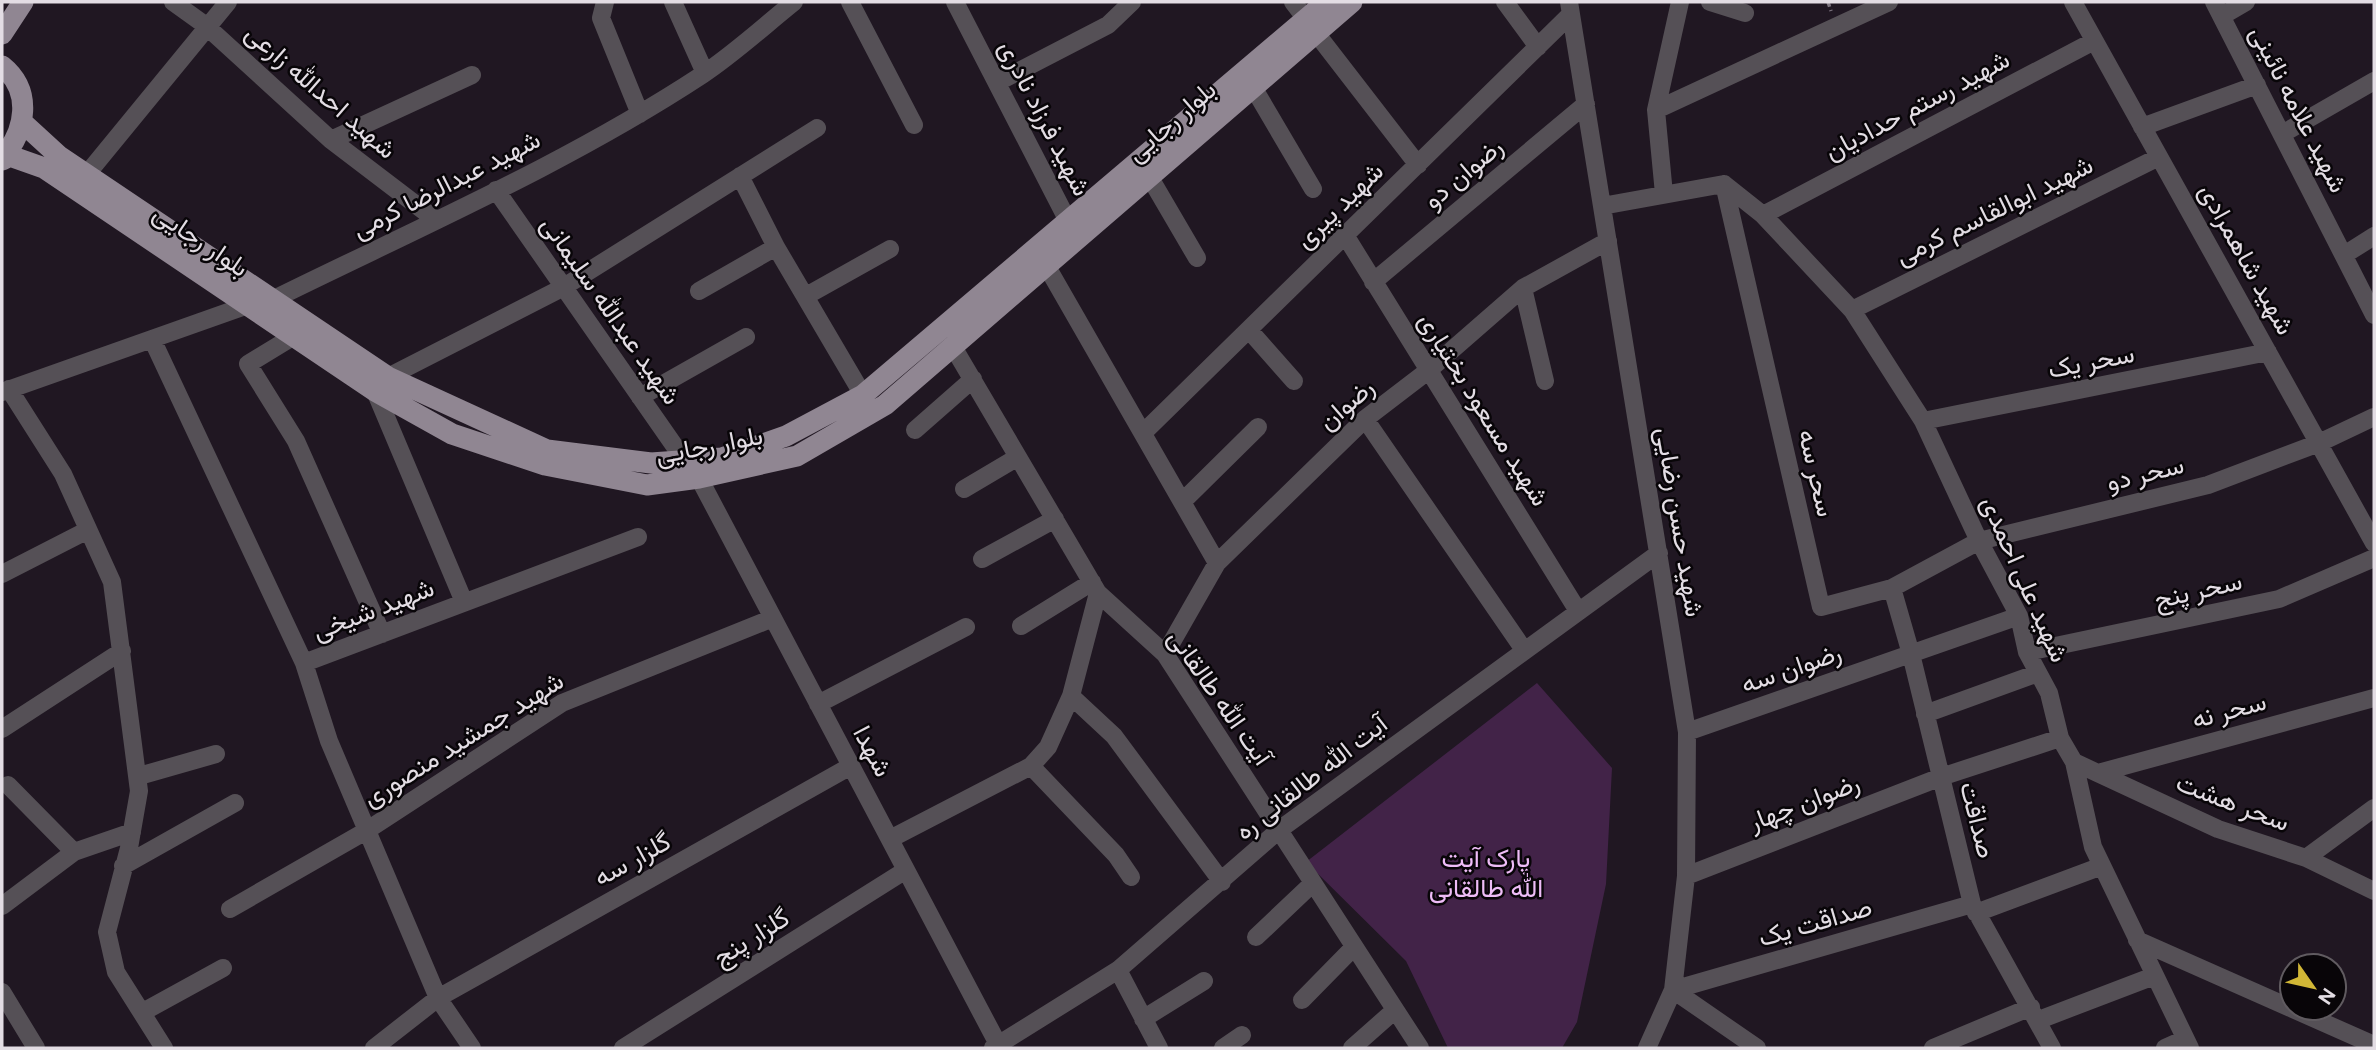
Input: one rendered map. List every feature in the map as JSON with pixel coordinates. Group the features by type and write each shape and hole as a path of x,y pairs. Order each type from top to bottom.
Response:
{"main road":[{"path":"2,34 23,2"},
{"name":"بلوار رجایی","path":"2,159 10,156 44,168 294,336 382,384 547,450 651,463 722,458 786,436 863,395 1326,2"},
{"name":"بلوار رجایی","path":"23,123 59,156 274,299 382,384 452,434 545,465 647,485 699,478 797,456 884,405 1253,87 1305,18 1352,2"},
{"path":"2,66 19,88 23,105 23,123 15,142 2,159"}],"street":[{"name":"شهید احدالله زارعی","path":"173,2 205,25 331,140 436,220"},
{"path":"87,174 205,25 228,2"},
{"path":"605,2 601,18 640,114"},
{"path":"673,2 705,73"},
{"name":"شهید عبدالرضا کرمی","path":"274,299 496,190 640,114 705,73 794,2"},
{"path":"850,2 914,125"},
{"name":"شهید فرزاد نادری","path":"955,2 1068,221"},
{"path":"998,82 1108,24 1132,2"},
{"path":"1505,2 1538,47"},
{"path":"1664,194 1656,110 1680,2"},
{"path":"1710,2 1745,13"},
{"path":"1656,110 1889,2"},
{"name":"شهید شاهمرادی","path":"2073,2 2374,543"},
{"path":"2218,9 2246,2"},
{"name":"شهید پیری","path":"1143,433 1538,47 1570,8"},
{"name":"شهید حسن رضایی","path":"1570,8 1687,732 1686,876 1672,990 1647,1048"},
{"name":"شهید علامه‌ نائینی","path":"2218,9 2374,315"},
{"path":"1305,18 1418,164"},
{"name":"شهید رستم حدادیان","path":"1763,215 2094,41"},
{"path":"331,140 472,75"},
{"path":"2282,134 2374,81"},
{"path":"2143,127 2257,85"},
{"path":"1253,87 1313,188"},
{"name":"رضوان دو","path":"1373,282 1586,104"},
{"path":"464,602 382,384 562,288 817,128"},
{"name":"شهید ابوالقاسم کرمی","path":"1852,310 2159,157"},
{"path":"740,176 776,247 863,395"},
{"path":"1149,176 1197,258"},
{"path":"1602,206 1724,184"},
{"name":"شهید علی احمدی","path":"1724,184 1763,215 1852,310 1923,421 1979,541 2019,616 2026,652 2049,693 2060,738 2074,762 2093,847 2187,1044"},
{"name":"سحر سه","path":"1724,184 1821,607 1892,588 1979,541"},
{"name":"شهید عبدالله سلیمانی","path":"496,190 685,461"},
{"name":"شهید مسعود بختیاری","path":"1345,235 1578,611"},
{"path":"2344,255 2374,236"},
{"name":"رضوان","path":"1164,654 1217,563 1366,419 1429,370 1523,288 1608,240"},
{"path":"699,291 776,247"},
{"path":"806,296 890,249"},
{"path":"1046,265 1217,563"},
{"path":"1523,288 1545,381"},
{"path":"164,1048 116,972 107,932 132,832 139,776 112,582 63,474 5,390 248,305"},
{"path":"1249,330 1294,381"},
{"path":"294,336 248,364 296,441 382,634"},
{"path":"640,397 746,337"},
{"name":"شهید شیخی","path":"152,339 304,663 638,537"},
{"name":"آیت الله طالقانی","path":"952,345 1095,588 1164,654 1420,1048"},
{"name":"سحر یک","path":"1923,421 2268,352"},
{"path":"915,429 972,379"},
{"name":"سحر دو","path":"1979,541 2208,485 2319,443 2374,417"},
{"path":"1366,419 1524,650"},
{"path":"1182,502 1258,427"},
{"path":"964,489 1018,457"},
{"name":"شهدا","path":"699,478 997,1047"},
{"path":"982,559 1055,519"},
{"path":"2,574 88,530"},
{"name":"آیت الله طالقانی ره","path":"997,1047 1118,970 1279,830 1659,553"},
{"name":"سحر پنج","path":"2026,652 2279,599 2374,558"},
{"path":"1021,626 1095,588"},
{"path":"890,839 1031,766 1048,747 1071,696 1095,588"},
{"name":"صداقت","path":"1892,588 1974,909 2052,1048"},
{"name":"رضوان سه","path":"1687,732 2019,616"},
{"name":"شهید جمشید منصوری","path":"230,909 366,831 562,703 773,618"},
{"path":"818,704 966,627"},
{"path":"2,729 122,651"},
{"path":"304,663 329,741 438,999 472,1048"},
{"path":"1926,713 2038,673"},
{"path":"1071,696 1114,736 1222,882"},
{"name":"سحر نه","path":"2098,773 2374,698"},
{"name":"رضوان چهار","path":"1686,876 1941,777 2060,738"},
{"path":"139,776 216,754"},
{"name":"سحر هشت","path":"2074,762 2218,830 2306,858 2374,891"},
{"name":"گلزار سه","path":"374,1048 438,999 851,766"},
{"path":"1031,766 1116,855 1131,877"},
{"path":"8,785 74,852"},
{"path":"123,866 235,803"},
{"path":"2306,858 2374,808"},
{"path":"2,906 74,852 132,832"},
{"name":"صداقت یک","path":"1672,990 1974,909 2102,866"},
{"name":"گلزار پنج","path":"623,1048 906,870"},
{"path":"1256,937 1312,883"},
{"path":"2137,940 2374,1045"},
{"path":"1302,1000 1354,947"},
{"path":"143,1012 223,968"},
{"path":"1118,970 1158,1048"},
{"path":"1933,1048 2154,976"},
{"path":"1143,1019 1203,981"},
{"path":"1672,990 1757,1048"},
{"path":"2,992 36,1048"},
{"path":"1352,1048 1395,1010"},
{"path":"1223,1048 1242,1035"},
{"path":"2165,1048 2187,1044"}],"green space":[{"name":"پارک آیت الله طالقانی","path":"1537,683 1612,768 1606,884 1577,1022 1562,1048 1448,1048 1406,961 1306,862"}]}
